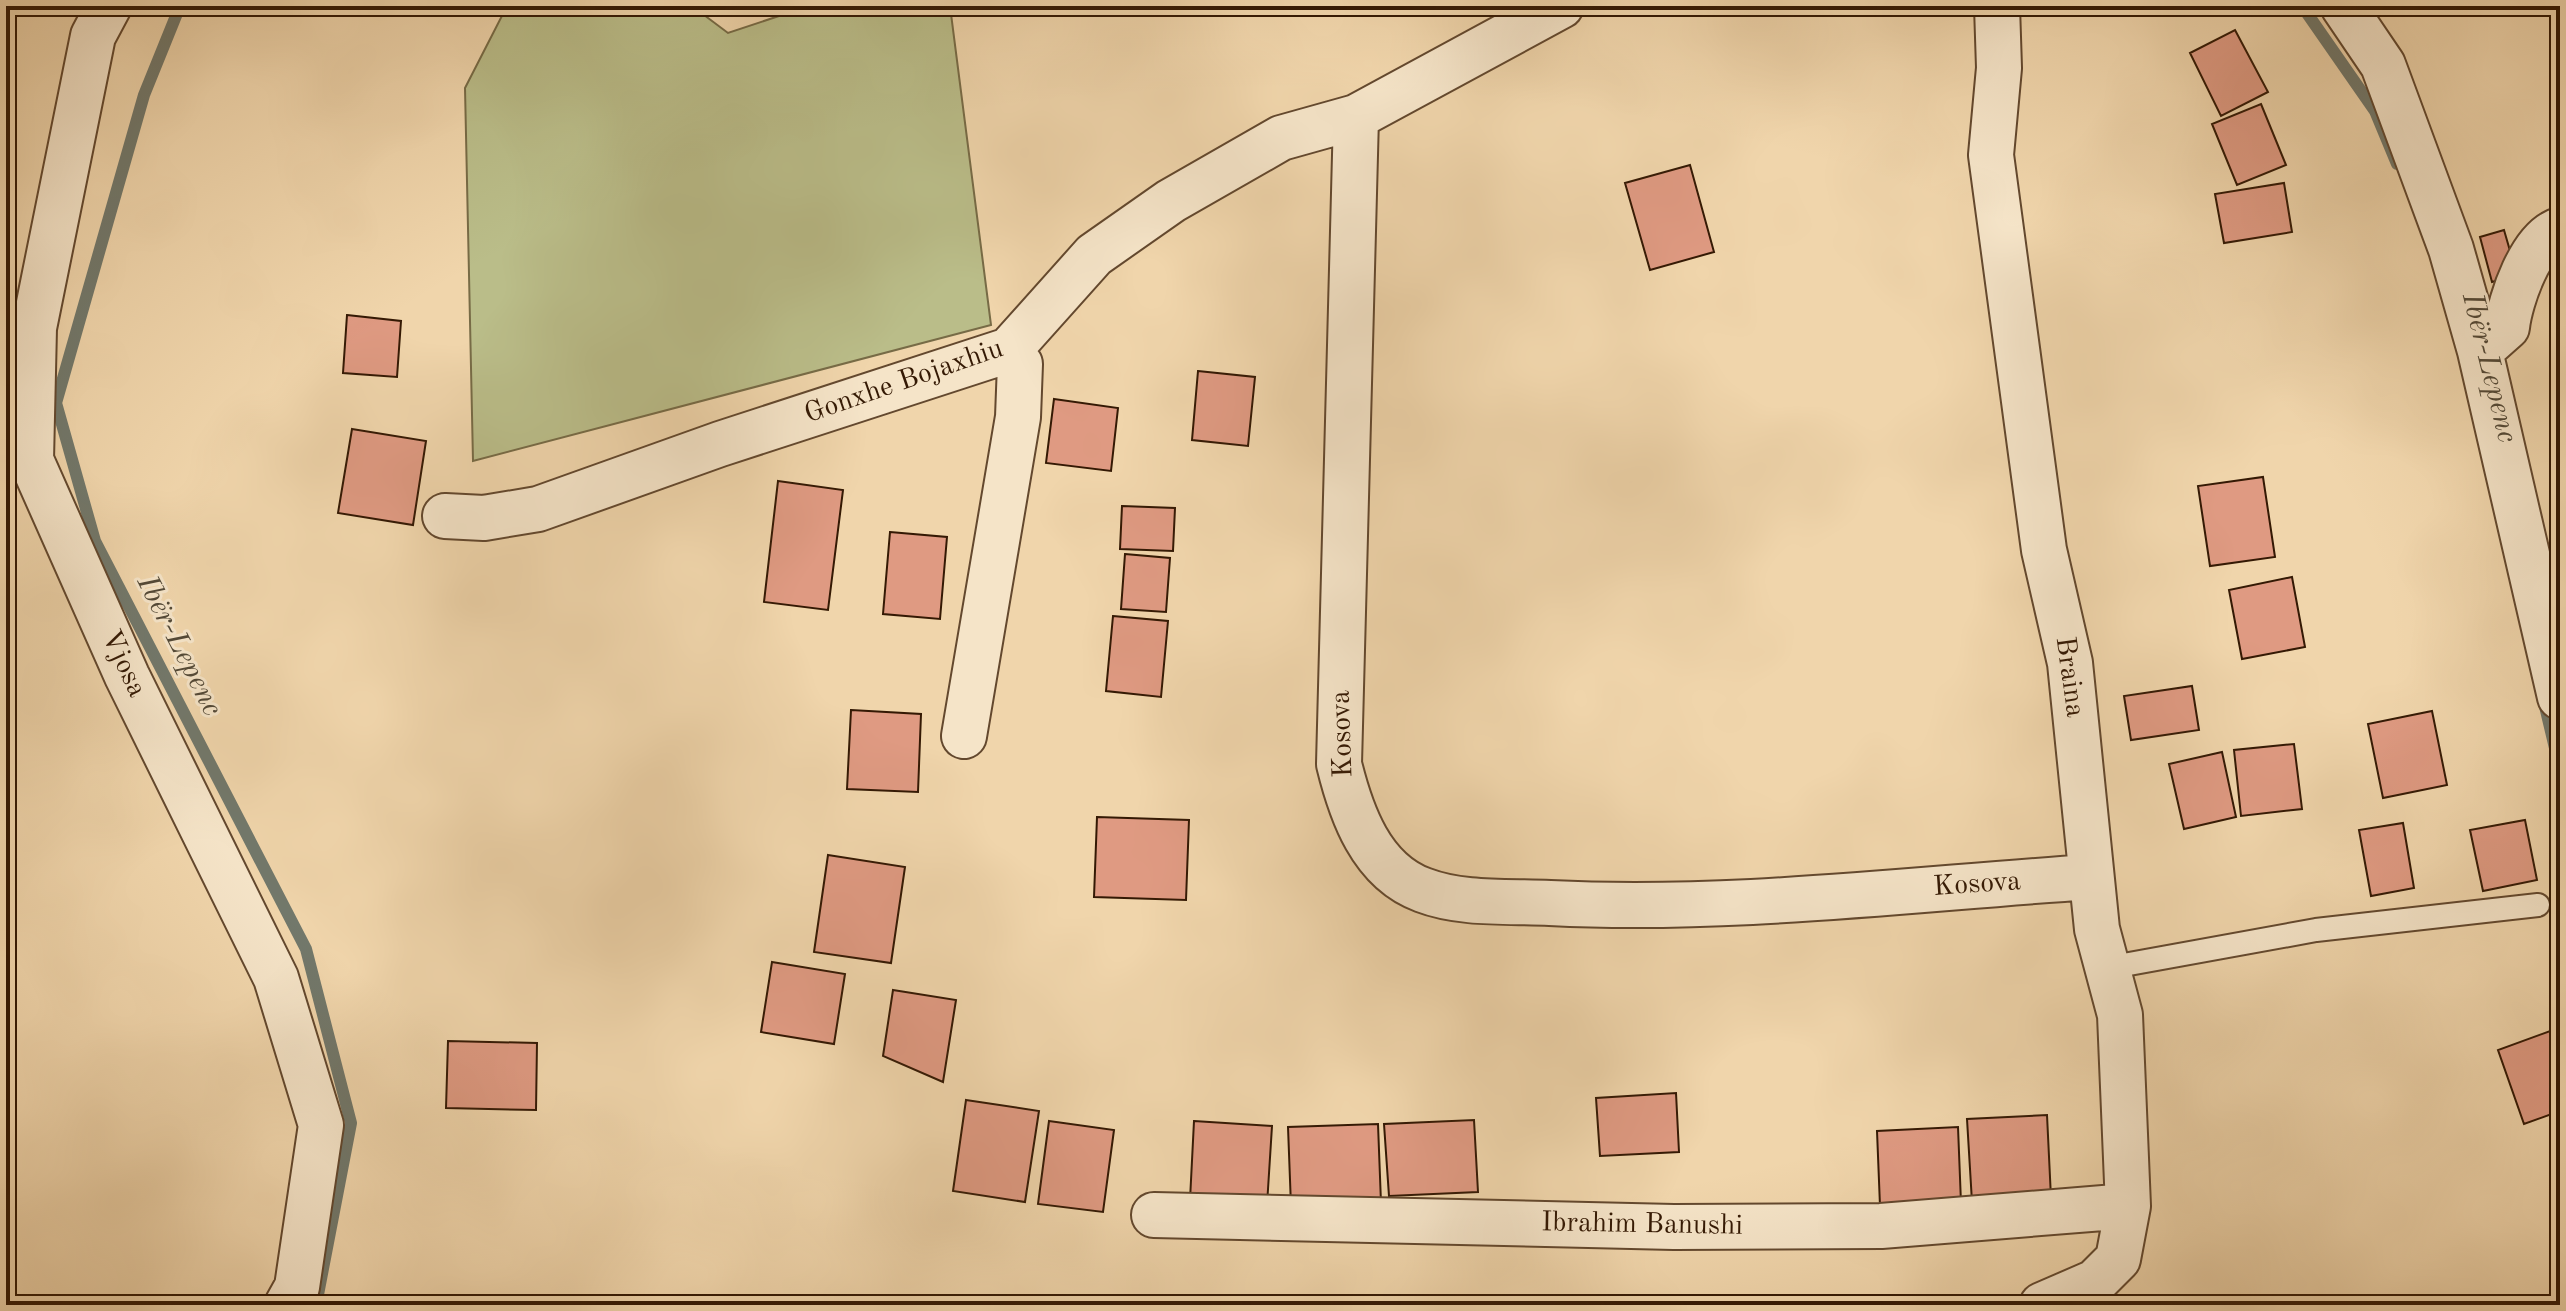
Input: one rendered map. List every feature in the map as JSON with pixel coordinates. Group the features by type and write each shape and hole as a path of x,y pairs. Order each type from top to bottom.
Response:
{"street":[{"name":"Vjosa","path":"109,6 93,36 34,328 31,460 127,676 276,978 321,1125 297,1287 287,1305"},
{"name":"Gonxhe Bojaxhiu","path":"445,516 484,518 538,509 720,444 1009,350 1094,255 1171,201 1281,138 1356,117 1561,6"},
{"name":"Braina","path":"1997,6 1999,68 1991,155 2044,550 2070,663 2097,929 2120,1015 2128,1206 2118,1259 2095,1282 2042,1305"},
{"path":"2343,6 2383,65 2451,249 2480,351 2560,697"},
{"name":"Kosova","path":"1356,117 1339,764 1352,815 1385,866 1422,890 1467,899 1649,908 2090,877"},
{"path":"2480,351 2507,327 2510,303 2534,254 2554,232 2560,230"},
{"path":"964,736 1018,417 1020,364 1009,350"},
{"name":"Ibrahim Banushi","path":"1154,1215 1674,1227 1865,1226 2128,1206"}],"lane":[{"path":"2107,968 2316,930 2538,905"}],"green space":[{"path":"507,6 692,6 728,33 809,6 950,6 991,325 473,461 465,88"}],"building":[{"path":"2235,30 2268,92 2221,116 2190,53"},
{"path":"2261,104 2286,165 2237,185 2212,124"},
{"path":"1690,165 1714,252 1650,270 1625,183"},
{"path":"2284,183 2292,232 2224,243 2215,194"},
{"path":"2504,230 2517,275 2492,282 2480,237"},
{"path":"2560,260 2560,304 2552,261"},
{"path":"347,315 401,321 397,377 343,373"},
{"path":"1198,371 1255,377 1248,446 1192,440"},
{"path":"1054,399 1118,408 1111,471 1046,463"},
{"path":"352,429 426,441 413,525 338,513"},
{"path":"2263,477 2275,557 2210,566 2198,486"},
{"path":"778,481 843,490 828,610 764,602"},
{"path":"1122,506 1175,508 1173,551 1120,549"},
{"path":"890,532 947,537 940,619 883,614"},
{"path":"1125,554 1170,558 1166,612 1121,609"},
{"path":"2292,577 2305,647 2242,659 2229,590"},
{"path":"1113,616 1168,621 1161,697 1106,691"},
{"path":"2192,686 2199,730 2131,740 2124,696"},
{"path":"851,710 921,714 918,792 847,789"},
{"path":"2432,711 2447,785 2383,798 2368,724"},
{"path":"2294,744 2302,809 2241,816 2234,750"},
{"path":"2222,752 2236,817 2184,829 2169,764"},
{"path":"1097,817 1189,820 1186,900 1094,897"},
{"path":"2525,820 2537,880 2483,891 2470,830"},
{"path":"2403,823 2414,888 2371,896 2359,830"},
{"path":"828,855 905,867 891,963 814,952"},
{"path":"772,962 845,974 834,1044 761,1032"},
{"path":"893,990 956,1000 943,1082 883,1056"},
{"path":"2553,1030 2560,1048 2560,1111 2524,1124 2498,1050"},
{"path":"448,1041 537,1043 536,1110 446,1108"},
{"path":"1676,1093 1679,1152 1600,1156 1596,1098"},
{"path":"966,1100 1039,1111 1025,1202 953,1191"},
{"path":"2047,1115 2051,1198 1972,1202 1967,1119"},
{"path":"1474,1120 1478,1192 1389,1196 1384,1124"},
{"path":"1049,1121 1114,1130 1103,1212 1038,1204"},
{"path":"1194,1121 1272,1126 1267,1205 1190,1200"},
{"path":"1378,1124 1381,1203 1291,1206 1288,1127"},
{"path":"1958,1127 1961,1203 1880,1206 1877,1131"}],"waterway":[{"name":"Ibër-Lepenc","path":"180,6 144,95 56,403 95,541 306,949 351,1123 316,1305"},
{"name":"Ibër-Lepenc","path":"2302,6 2375,111 2397,164"},
{"name":"Ibër-Lepenc","path":"2543,698 2560,769"}]}
